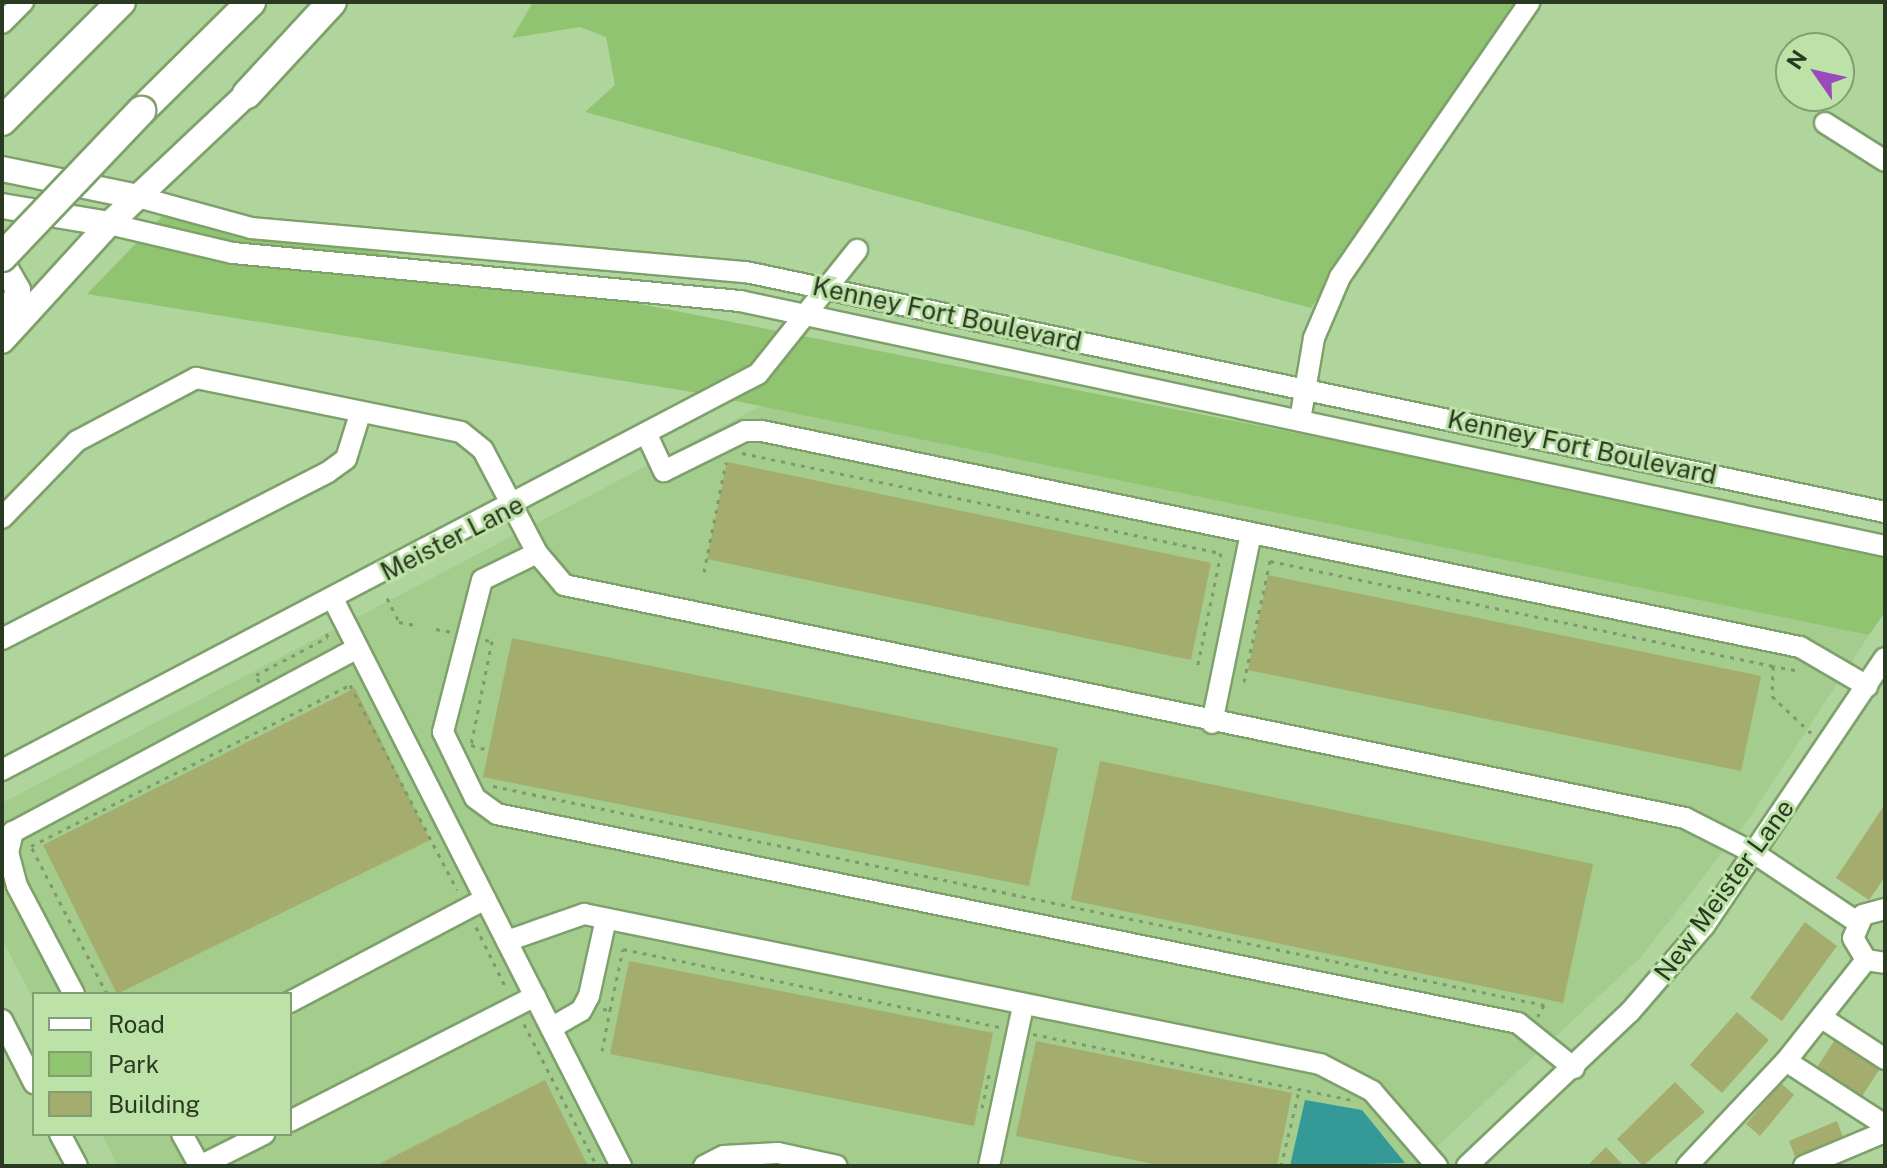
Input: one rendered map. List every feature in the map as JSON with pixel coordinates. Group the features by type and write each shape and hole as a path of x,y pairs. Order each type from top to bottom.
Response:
{"highway":[{"path":"2,121 121,2"},
{"path":"2,259 141,111 251,2"},
{"path":"247,94 332,2"}],"main road":[{"path":"2,340 109,224 247,94"},
{"name":"Kenney Fort Boulevard","path":"2,169 138,197"},
{"name":"Kenney Fort Boulevard","path":"2,206 109,224"},
{"path":"2,259 18,290 2,340"}],"street":[{"path":"2,23 23,2"},
{"path":"247,94 343,2"},
{"path":"1300,420 1303,387 1326,304 1347,266 1530,2"},
{"path":"1825,123 1885,161"},
{"name":"Kenney Fort Boulevard","path":"138,197 251,228 746,272 1885,512"},
{"name":"Kenney Fort Boulevard","path":"109,224 233,253 740,301 1885,546"},
{"name":"Meister Lane","path":"2,770 515,506 758,374 811,316 857,250"},
{"path":"2,518 77,441 196,378 474,438 515,506 537,553 564,585 1212,723 1685,818 1754,853 1857,922"},
{"path":"2,639 328,472 355,442 360,414"},
{"path":"647,435 664,471 745,431 762,431 1800,647 1867,686"},
{"path":"1212,723 1251,533"},
{"path":"537,553 482,580 443,732 475,798 497,814 1518,1023 1574,1068"},
{"path":"333,599 621,1166"},
{"path":"73,992 17,886 8,853 13,832 357,648"},
{"name":"New Meister Lane","path":"1467,1166 1574,1068 1695,937 1885,658"},
{"path":"292,1001 485,899"},
{"path":"1857,922 1885,909"},
{"path":"507,941 566,916 606,919 1354,1076 1437,1166"},
{"path":"551,1028 581,1011 589,996 606,919"},
{"path":"1687,1166 1876,961 1853,938 1857,922"},
{"path":"292,1120 535,996"},
{"path":"989,1166 1023,1006"},
{"path":"1822,1018 1885,1059"},
{"path":"2,1020 32,1079"},
{"path":"1786,1061 1885,1125"},
{"path":"1804,1166 1885,1132"},
{"path":"61,1136 77,1166"},
{"path":"183,1136 200,1166 260,1136"},
{"path":"704,1166 724,1156 778,1153 837,1166"}],"path":[{"path":"738,446 742,453"},
{"path":"704,572 730,452 742,453 1221,553 1197,669"},
{"path":"1244,682 1270,561 1795,670"},
{"path":"387,598 399,622 415,625"},
{"path":"436,629 459,634"},
{"path":"263,688 256,675 328,637 325,631"},
{"path":"478,638 492,641 471,745 489,750"},
{"path":"1773,666 1777,706 1811,733"},
{"path":"106,992 31,846 350,685 457,890"},
{"path":"493,786 1544,1005 1537,1020"},
{"path":"476,927 505,986"},
{"path":"602,1051 623,949 1005,1028"},
{"path":"597,1008 610,1010"},
{"path":"524,1024 597,1166"},
{"path":"1033,1034 1354,1101"},
{"path":"1281,1166 1299,1091"}],"shaded area":[{"path":"761,406 1869,635 1750,817 1641,957 1416,1166 118,1166 103,1136 292,1136 292,992 32,992 32,997 2,939 2,803"}],"green space":[{"path":"533,2 1518,2 1311,308 585,112 615,85 606,37 580,27 512,38"},
{"path":"177,201 295,236 1885,549 1885,612 1869,635 692,392 87,294"}],"water":[{"path":"1305,1100 1362,1110 1405,1163 1290,1166"}],"building":[{"path":"727,462 1211,563 1191,660 707,559"},
{"path":"1268,575 1761,676 1741,771 1248,670"},
{"path":"512,638 1058,748 1029,886 483,777"},
{"path":"355,688 430,840 121,992 116,992 43,845"},
{"path":"1100,761 1593,864 1563,1003 1071,900"},
{"path":"1885,804 1885,877 1869,900 1836,878"},
{"path":"1805,922 1837,946 1782,1021 1750,998"},
{"path":"629,961 993,1033 974,1126 610,1054"},
{"path":"1737,1012 1769,1040 1722,1093 1690,1065"},
{"path":"1836,1038 1881,1067 1861,1098 1816,1069"},
{"path":"1036,1041 1292,1093 1277,1166 1163,1166 1016,1136"},
{"path":"545,1080 588,1166 375,1166"},
{"path":"1675,1082 1705,1112 1643,1166 1617,1139"},
{"path":"1781,1083 1794,1095 1760,1136 1746,1124"},
{"path":"1837,1121 1844,1140 1796,1159 1789,1141"},
{"path":"1606,1147 1624,1166 1587,1166"}]}
